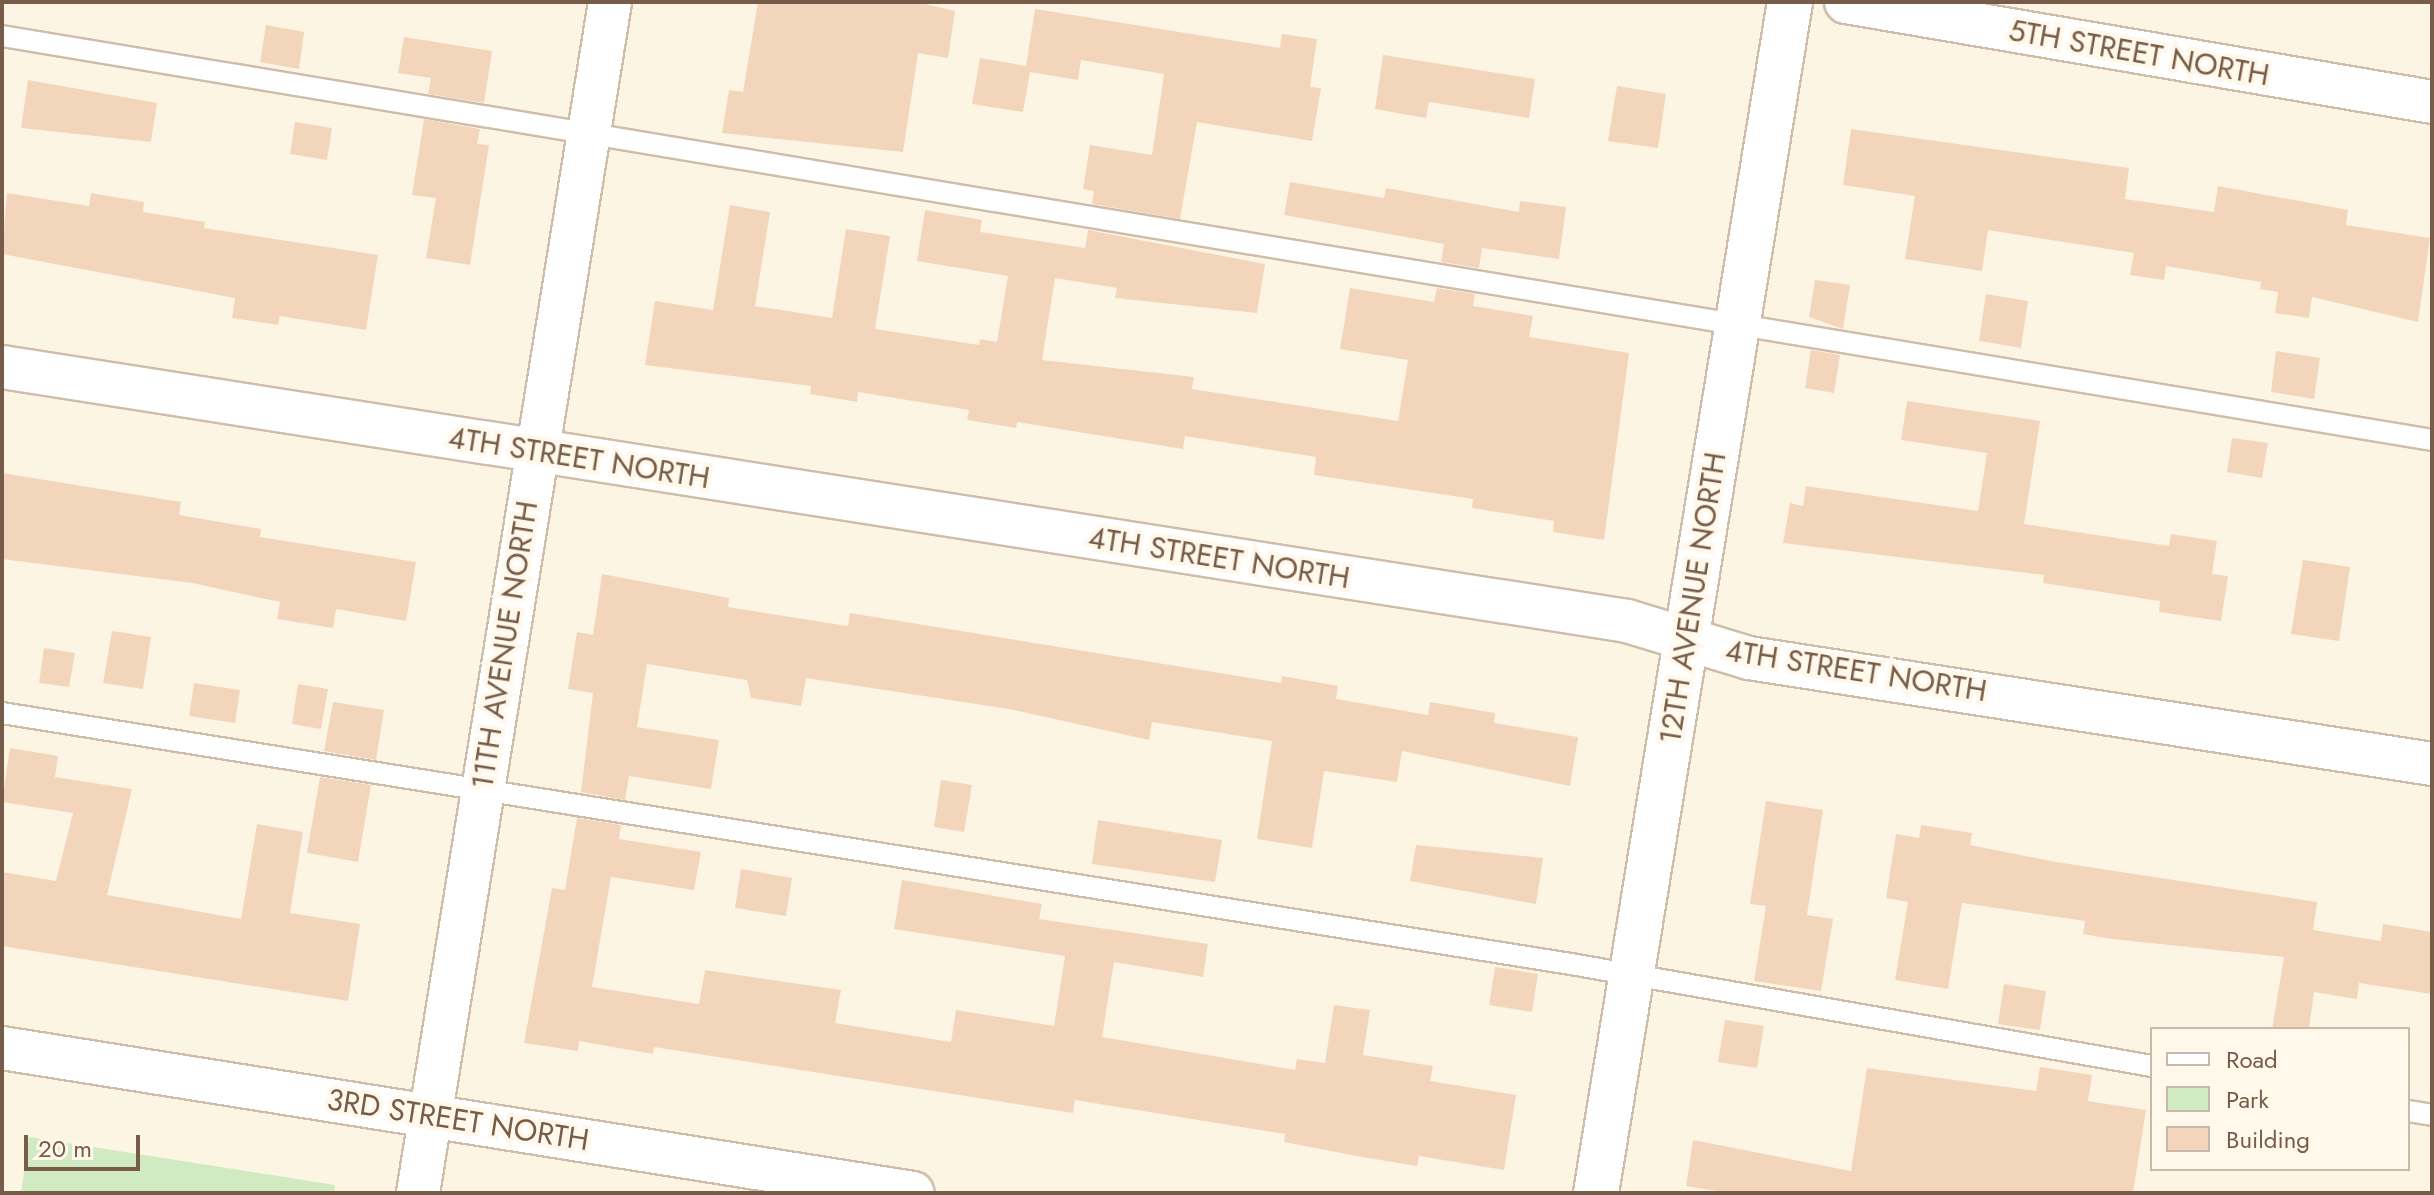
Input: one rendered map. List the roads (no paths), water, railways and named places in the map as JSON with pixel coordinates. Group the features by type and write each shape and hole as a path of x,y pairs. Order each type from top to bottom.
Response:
{"main road":[{"name":"12TH AVENUE NORTH","path":"1596,1193 1790,2"}],"street":[{"name":"11TH AVENUE NORTH","path":"418,1193 610,2"},
{"name":"5TH STREET NORTH","path":"1846,2 2432,102"},
{"name":"4TH STREET NORTH","path":"2,367 1611,619 1749,658 2432,764"},
{"name":"3RD STREET NORTH","path":"2,1048 913,1193"}],"lane":[{"path":"2,36 1740,320 2432,440"},
{"path":"2,713 1631,974 2150,1066"},
{"path":"2410,1111 2432,1115"}]}
